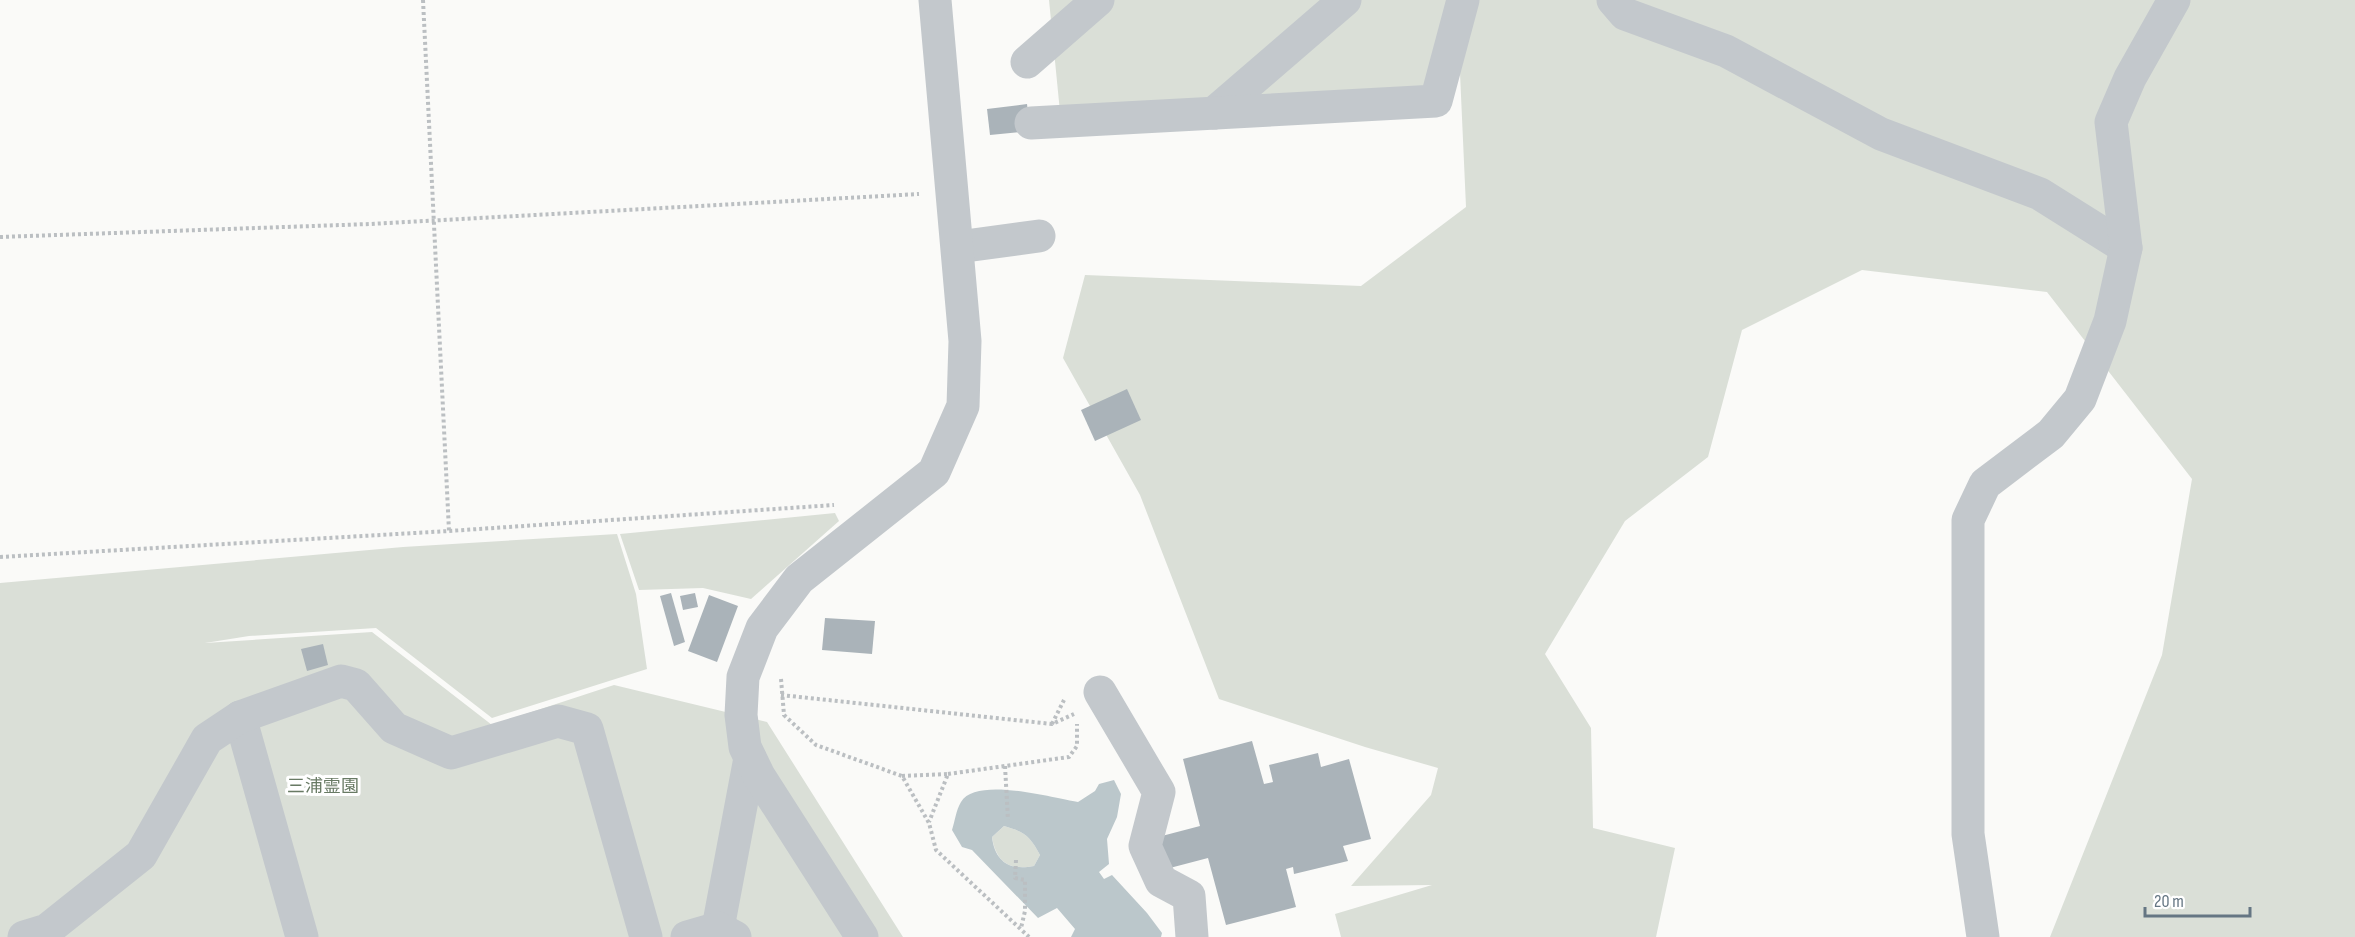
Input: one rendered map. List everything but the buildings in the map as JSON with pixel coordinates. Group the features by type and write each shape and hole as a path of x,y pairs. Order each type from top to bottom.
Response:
{"street":[{"path":"862,937 811,860 750,758 745,747 741,715 743,676 762,628 800,579 900,501 934,471 963,406 965,341 935,0"},
{"path":"1027,62 1098,0"},
{"path":"1214,113 1345,0"},
{"path":"1031,123 1436,101 1463,0"},
{"path":"1613,0 1625,14 1726,51 1881,134 2040,194 2126,248"},
{"path":"1983,937 1968,834 1968,520 1985,484 2051,434 2080,399 2110,321 2126,248 2111,122 2130,78 2174,0"},
{"path":"958,247 1039,236"},
{"path":"24,937 47,930 141,855 207,739 240,717 341,681 356,685 394,728 451,753 558,721 587,729 646,937"},
{"path":"1100,692 1159,792 1145,846 1161,881 1189,896 1192,937"},
{"path":"240,717 302,937"},
{"path":"687,937 726,933 750,758"}],"path":[{"path":"423,0 450,531"},
{"path":"0,237 435,220 953,193"},
{"path":"0,557 450,531 841,505"},
{"path":"781,674 782,695 784,715 816,745 902,776 948,774 1069,758 1077,746 1077,713 1052,724 782,695"},
{"path":"1052,724 1064,700"},
{"path":"1005,766 1008,820"},
{"path":"928,823 948,774"},
{"path":"902,776 928,823 936,850 1029,937"},
{"path":"1016,860 1015,879 1025,880 1025,911 1021,929"}],"green space":[{"path":"1049,0 1453,0 1423,92 1060,112"},
{"path":"1473,0 2355,0 2355,937 2050,937 2162,655 2192,479 2047,292 1862,270 1742,330 1708,457 1625,521 1545,654 1591,728 1593,828 1675,848 1656,937 1341,937 1335,914 1432,885 1351,886 1431,795 1438,768 1365,747 1219,699 1140,495 1063,358 1085,275 1361,286 1466,207 1459,51"},
{"path":"835,513 839,521 751,599 703,588 639,590 620,534"},
{"name":"三浦霊園","path":"617,534 636,594 647,669 492,718 376,628 249,636 205,643 372,632 492,725 614,685 767,722 903,937 0,937 0,583 403,547"},
{"path":"1004,826 1017,830 1033,843 1040,855 1034,866 1011,866 1000,858 992,837"}],"shaded area":[{"path":"1114,780 1121,794 1117,817 1107,839 1109,864 1099,872 1104,879 1112,875 1147,913 1162,933 1161,937 1071,937 1075,929 1057,908 1038,918 972,850 962,847 952,830 959,805 969,794 982,790 1016,791 1078,802 1095,791 1099,784","holes":["1004,826 1030,839 1040,855 1034,866 1011,866 996,853 992,837"]}]}
